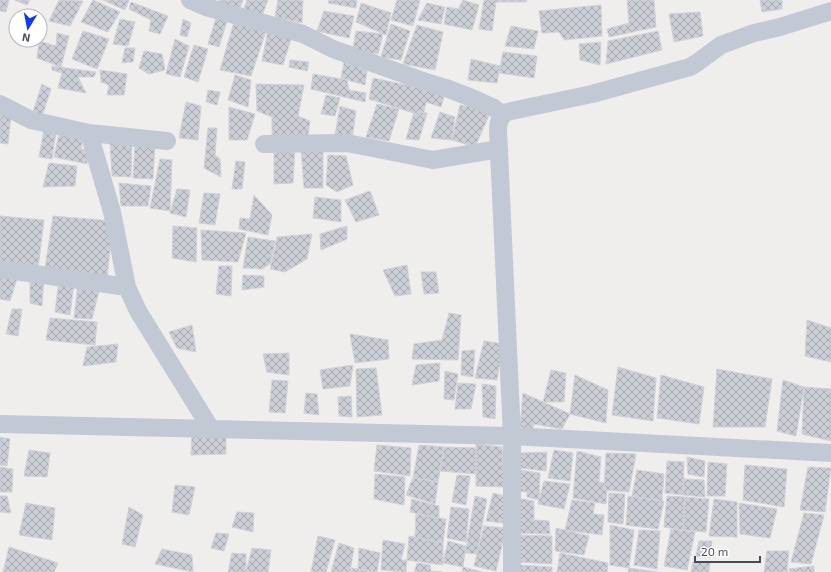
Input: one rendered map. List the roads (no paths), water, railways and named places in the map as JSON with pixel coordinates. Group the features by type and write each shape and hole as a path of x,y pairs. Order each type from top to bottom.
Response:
{"street":[{"path":"190,0 206,7 303,34 333,49 472,98 494,108 503,115"},
{"path":"512,572 512,436 498,124 503,115 507,112 592,94 690,67 721,45 754,33 831,12"},
{"path":"0,104 31,120 88,133 167,141"},
{"path":"88,133 112,212 126,287 138,311 211,429"},
{"path":"264,144 347,143 433,160 499,150"},
{"path":"0,269 126,287"},
{"path":"0,424 512,436 831,453"}]}
